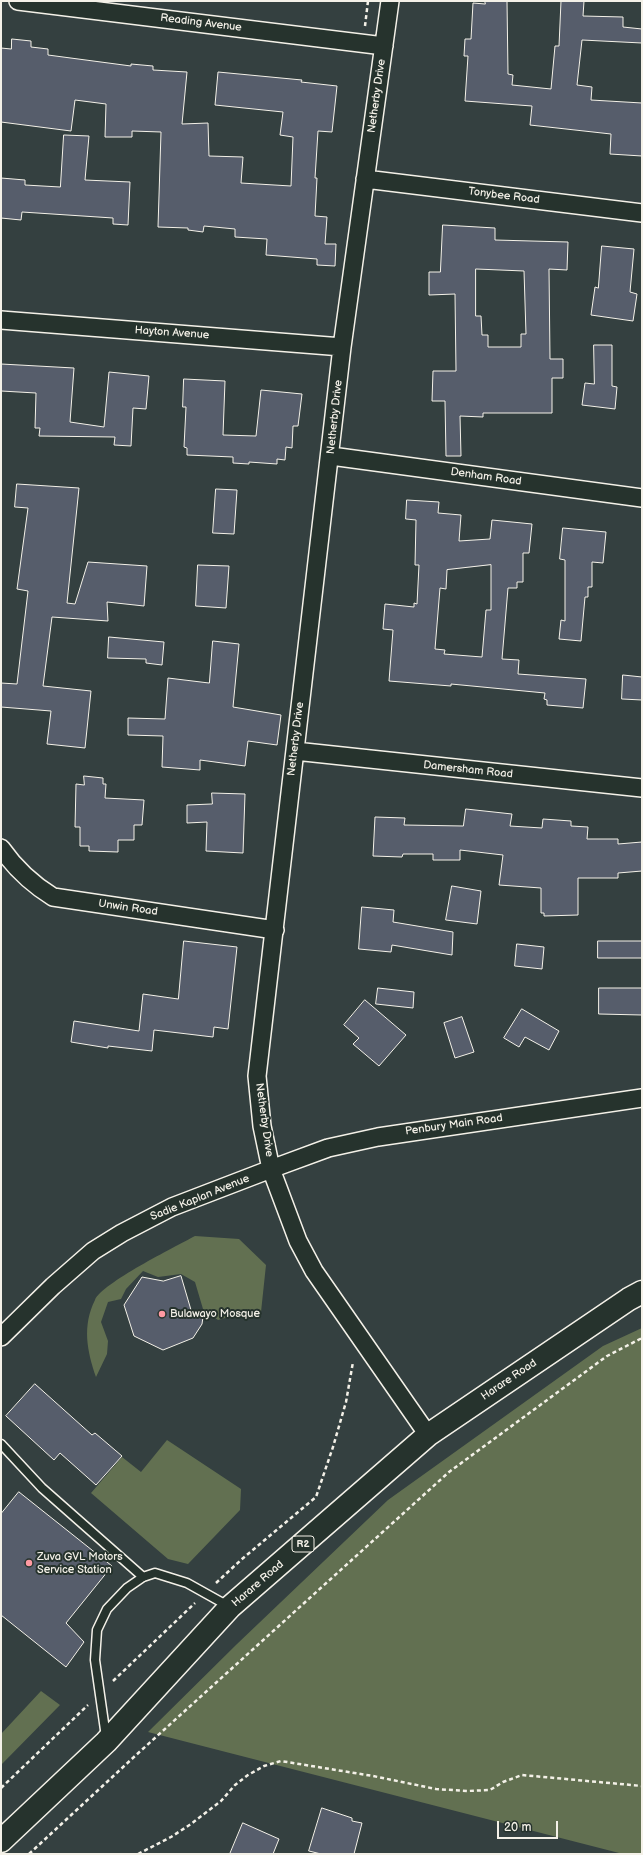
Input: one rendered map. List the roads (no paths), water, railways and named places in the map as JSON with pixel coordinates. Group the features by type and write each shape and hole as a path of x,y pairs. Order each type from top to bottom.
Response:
{"highway":[{"name":"Harare Road","path":"1,1840 106,1742 230,1608 428,1435 629,1299 642,1292"}],"street":[{"name":"Reading Avenue","path":"18,1 384,46"},
{"name":"Netherby Drive","path":"390,1 342,347 331,456 295,751 258,1076 262,1126 271,1169 298,1242 314,1271 428,1435"},
{"name":"Tonybee Road","path":"365,179 642,213"},
{"name":"Hayton Avenue","path":"1,320 342,347"},
{"name":"Denham Road","path":"331,456 642,498"},
{"name":"Damersham Road","path":"295,751 642,788"},
{"name":"Unwin Road","path":"1,848 11,862 35,886 53,897 275,930"},
{"name":"Penbury Main Road","path":"271,1169 328,1148 378,1136 642,1098"},
{"name":"Sadie Kaplan Avenue","path":"1,1337 53,1286 93,1251 122,1233 172,1207 271,1169"}],"lane":[{"path":"1,1444 42,1488 143,1577"},
{"path":"106,1742 96,1660 97,1630 107,1609 127,1588 143,1577 155,1573 187,1583 230,1608"}],"place":[{"name":"Bulawayo Mosque","path":"162,1314"},
{"name":"Zuva GVL Motors Service Station","path":"29,1563"}]}
